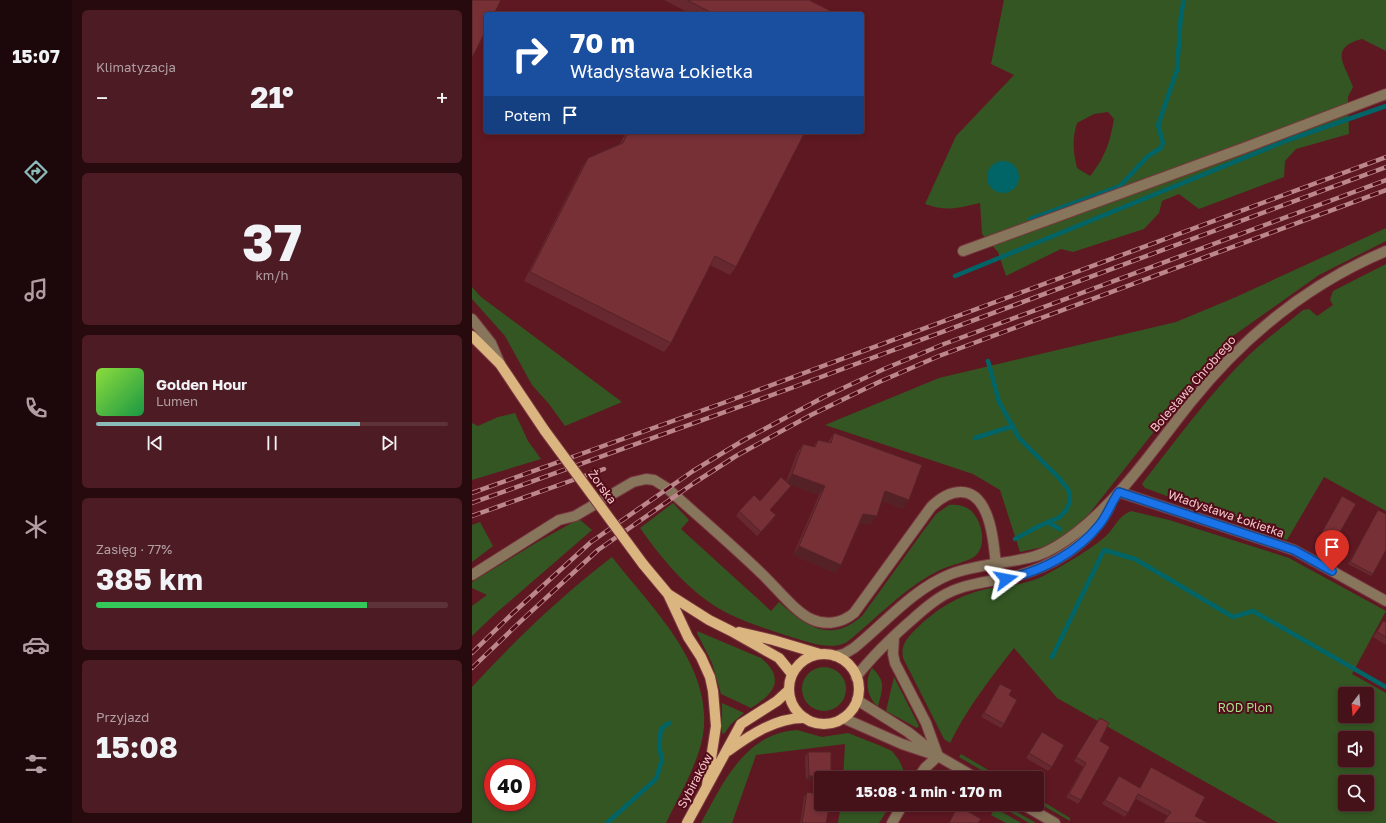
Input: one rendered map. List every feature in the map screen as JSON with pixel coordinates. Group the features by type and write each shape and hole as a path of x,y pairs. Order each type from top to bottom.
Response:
{"main road":[{"name":"Żorska","path":"472,336 500,364 545,431 642,564 668,594 709,620 779,658 792,674"},
{"path":"668,594 688,637 706,666 713,691 716,726 707,786"},
{"name":"Żorska","path":"731,631 773,640 820,654"},
{"path":"820,654 835,656 846,662 856,677 859,688 857,700 850,712 843,718 833,723 821,724 805,718 793,706 789,690 792,674 803,661 820,654"},
{"name":"Sybiraków","path":"687,823 741,724 777,701 789,690"},
{"name":"Sybiraków","path":"726,752 758,731 790,719 805,718"}],"street":[{"path":"963,251 1244,148 1386,94"},
{"name":"Bolesława Chrobrego","path":"835,656 846,653 854,648 928,586 963,570 1031,557 1055,547 1079,531 1117,495 1206,384 1248,340 1311,290 1348,269 1386,251"},
{"path":"472,319 491,343 500,364"},
{"path":"472,575 559,520 575,516 633,482 646,479 660,483 668,488 751,563 801,613 819,622 836,622 854,613 931,507 941,498 949,494 961,492 970,494 983,507 991,527 997,580"},
{"name":"Bolesława Chrobrego","path":"856,677 872,656 925,609 948,593 965,587 1023,575 1038,569 1076,547 1101,523 1117,495"},
{"name":"Władysława Łokietka","path":"1117,495 1294,550 1386,601"},
{"path":"894,636 893,654 895,663 926,724 938,756"},
{"path":"857,700 908,732 938,756 964,771"},
{"path":"843,718 902,744 938,756"},
{"path":"923,771 938,756"},
{"path":"892,823 899,811"},
{"path":"1034,811 1055,823"}],"green space":[{"path":"1004,0 1386,0 1386,51 1362,39 1345,47 1342,52 1343,64 1353,87 1348,97 1349,134 1296,149 1285,161 1284,177 1199,209 1179,194 1162,201 1159,213 1144,229 1073,252 1061,249 1006,276 998,252 982,234 980,203 959,208 946,209 925,204 956,136 1014,75 991,64","holes":["1108,112 1114,119 1111,135 1106,149 1100,163 1090,176 1077,168 1074,145 1074,134 1077,123 1094,114"]},
{"path":"1386,228 1386,241 1319,275 1233,336 1171,410 1089,514 1067,534 1043,547 1020,552 1000,490 973,474 825,425 939,378 1176,322 1236,297"},
{"path":"1386,264 1386,511 1324,477 1287,540 1145,488 1142,484 1182,432 1221,385 1249,355 1303,310 1309,309 1317,316 1333,305 1330,300 1333,291"},
{"path":"472,287 481,297 622,402 565,426 549,404 532,385 505,336 472,299"},
{"path":"515,413 528,441 541,459 472,480 472,423 478,426 498,417"},
{"path":"673,503 689,520 681,529 771,611 779,602 798,618 808,624 829,630 839,629 862,616 936,514 949,505 963,506 972,511 981,528 982,540 980,550 974,557 942,569 914,586 847,642 841,645 827,646 791,637 731,615 704,598 680,578 659,554 640,528"},
{"name":"ROD Plon","path":"1131,511 1169,520 1289,558 1386,611 1352,674 1386,693 1386,823 1278,823 1057,698 1014,648 971,706 950,743 944,739 903,658 902,653 904,644 909,637 934,613 961,597 981,590 1020,584 1034,580 1062,566 1102,539 1121,518"},
{"path":"579,519 592,530 495,614 472,636 472,606 487,595 472,588 472,582 539,541"},
{"path":"480,522 493,546 472,562 472,525"},
{"path":"612,557 665,622 681,646 694,670 702,696 704,723 699,751 692,770 666,823 472,823 472,687 505,652 575,587"},
{"path":"697,631 761,658 769,666 775,679 771,692 751,708 721,694 712,663"},
{"path":"824,667 836,671 842,677 846,689 842,701 836,707 824,711 812,707 806,701 802,689 806,677 812,671"},
{"path":"872,668 880,677 882,682 882,690 878,707 871,699 867,683"},
{"path":"894,677 919,726 917,728 886,711"},
{"path":"722,703 744,713 731,724 724,734 722,733"},
{"path":"797,730 822,737 848,733 892,751 899,760 903,771 843,771 845,744 756,755 732,823 701,823 727,777 738,763 750,750 763,740 779,733"},
{"path":"961,754 990,771 983,771 959,757"},
{"path":"1044,802 1070,818 1070,821 1044,806"},
{"path":"840,811 887,811 879,823 838,823"},
{"path":"993,811 1000,811 1021,823 1006,823 991,815"},
{"path":"1009,811 1015,811 1036,823 1029,823"}],"water":[{"path":"1006,161 1012,163 1017,168 1019,177 1017,186 1012,191 1000,193 994,191 989,186 987,174 989,168 994,163"}],"building":[{"path":"472,0 501,0 495,12 484,12 484,34 472,58"},
{"path":"687,0 809,0 833,12 710,12"},
{"path":"627,134 804,134 736,267 715,256 671,343 530,272 588,158 623,143"},
{"path":"834,433 922,465 909,500 885,491 877,516 863,514 841,565 799,546 825,486 792,474 803,444 815,447 818,440 831,443"},
{"path":"781,477 791,486 770,510 776,515 761,532 739,511 754,495 760,501"},
{"path":"1342,496 1356,504 1330,550 1316,543"},
{"path":"1378,510 1386,514 1386,550 1373,574 1350,562"},
{"path":"1383,621 1386,622 1386,637 1377,632"},
{"path":"1000,684 1012,690 1009,695 1017,700 1004,724 984,713"},
{"path":"1100,718 1109,723 1100,741 1110,747 1081,800 1069,794 1086,763 1076,757"},
{"path":"1042,732 1064,745 1052,767 1029,753"},
{"path":"808,752 831,752 831,771 814,771 814,776 809,776"},
{"path":"1151,767 1205,797 1195,816 1208,823 1163,823 1171,812 1138,794 1128,813 1105,800 1119,776 1140,788"},
{"path":"807,792 814,794 814,811 829,811 826,823 802,823"},
{"path":"955,811 967,811 981,819 978,823 949,823"}],"waterway":[{"path":"1030,219 1120,186 1148,156 1161,148 1163,143 1158,125 1177,70 1181,14 1184,0"},
{"path":"955,276 1288,140 1386,106"},
{"path":"988,361 999,402 1019,438 1060,479 1069,491 1070,500 1067,509 1060,517 1015,539"},
{"path":"975,438 1013,426"},
{"path":"1049,523 1060,529"},
{"path":"1052,657 1104,550 1135,559 1233,617 1253,611 1386,687"},
{"path":"607,823 656,779 662,760 659,746 661,729 669,723"}],"railway":[{"path":"472,493 723,403 1386,157"},
{"path":"472,503 794,387 1386,167"},
{"path":"472,653 513,613 591,542 693,471 744,440 824,397 884,369 944,344 1386,180"},
{"path":"472,668 598,550 694,483 736,456 811,415 879,382 939,356 1386,190"},
{"path":"472,516 604,469"}],"route":[{"path":"1006,579 1023,575 1038,569 1063,556 1081,543 1101,523 1114,498 1119,492 1294,550 1332,571"}]}
